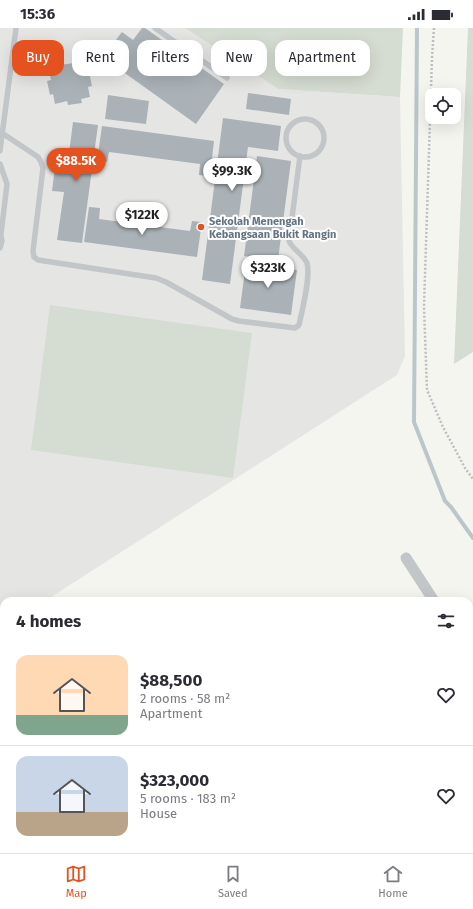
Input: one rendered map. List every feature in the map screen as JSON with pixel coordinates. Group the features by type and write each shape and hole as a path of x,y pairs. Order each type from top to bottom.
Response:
{"street":[{"path":"406,558 431,597"}],"lane":[{"path":"0,151 16,28"},
{"path":"155,28 227,78"},
{"path":"305,119 311,120 316,122 323,132 324,143 317,153 306,157 300,156 290,149 286,138 287,132 294,122 305,119"},
{"path":"2,133 38,157 43,168 33,251 34,257 38,260 156,278 166,282 232,319 295,328 299,325 308,277 307,263 304,258 292,247 289,241 300,156"},
{"path":"0,164 7,184 0,233 2,241 0,248"}],"path":[{"path":"434,28 424,307 427,390 443,427 465,468 473,479"}],"shaded area":[{"name":"Sekolah Menengah Kebangsaan Bukit Rangin","path":"0,28 185,28 211,45 211,76 258,76 278,89 400,97 405,356 397,375 51,597 0,597"},
{"path":"185,28 403,28 400,97 278,89 258,76 267,76 267,40 211,40 211,45"},
{"path":"468,28 473,28 473,352 454,364"},
{"path":"50,305 252,333 233,478 31,450"}],"building":[{"path":"142,28 145,28 162,40 137,40 137,76 203,76 203,69 224,84 196,124 129,76 129,40 116,40 122,32 133,40"},
{"path":"72,63 72,76 90,76 92,86 88,87 90,97 81,99 82,103 68,105 67,101 55,104 53,94 50,95 47,81 51,80 50,76 64,76 64,64"},
{"path":"248,93 291,99 289,115 246,109"},
{"path":"108,95 149,101 146,124 105,119"},
{"path":"223,118 281,126 278,151 248,147 230,284 202,280"},
{"path":"73,122 98,125 82,243 57,240 64,192 52,191 55,167 67,169"},
{"path":"102,126 214,141 210,176 199,175 200,164 109,152 107,162 97,161"},
{"path":"257,156 291,161 278,260 244,256"},
{"path":"89,207 100,208 99,219 190,231 192,221 202,222 197,257 84,242"},
{"path":"246,263 297,270 291,315 240,308"}],"waterway":[{"path":"417,28 414,422 445,501 473,538"}],"place":[{"name":"Sekolah Menengah Kebangsaan Bukit Rangin","path":"201,227"}]}
